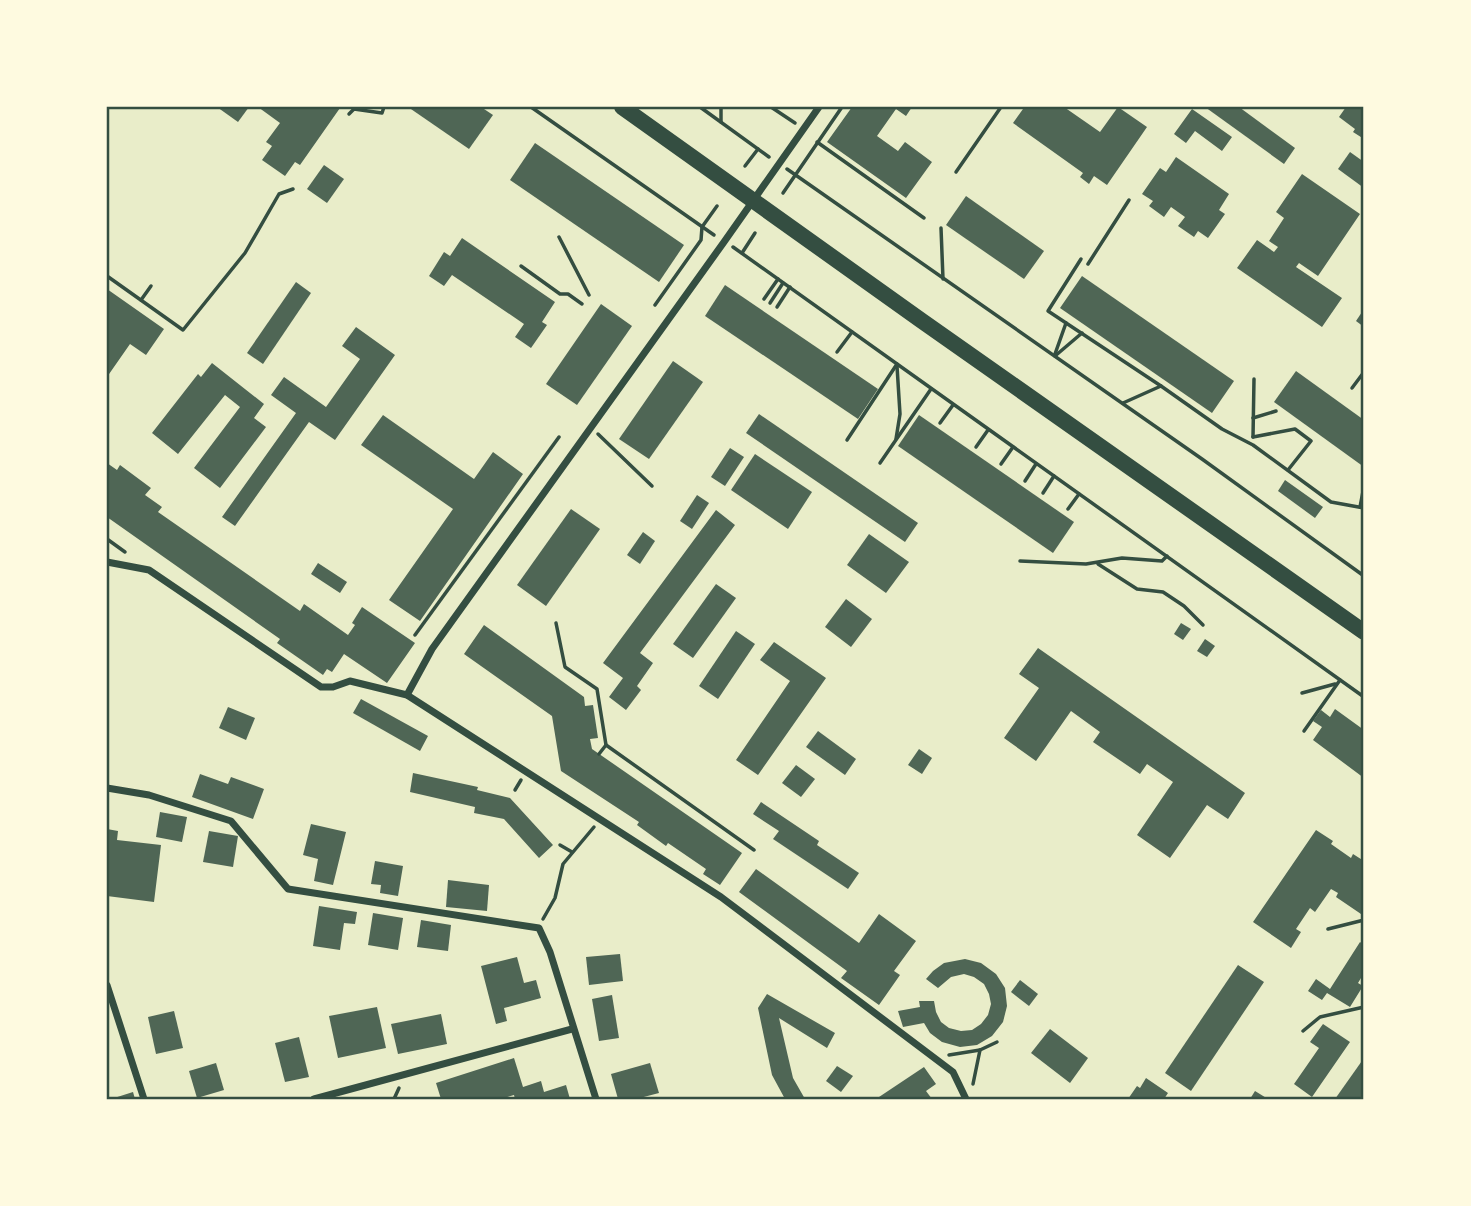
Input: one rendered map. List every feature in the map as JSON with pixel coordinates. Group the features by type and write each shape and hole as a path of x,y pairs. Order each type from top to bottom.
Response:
{"main road":[{"path":"622,107 1364,632"}],"street":[{"path":"407,695 432,649 819,107"},
{"path":"107,562 149,570 321,687 333,687 350,681 407,695 721,897 953,1072 965,1099"},
{"path":"107,788 149,795 231,821 288,889 539,928 550,952 596,1099"},
{"path":"107,985 144,1099"},
{"path":"314,1099 572,1028"}],"path":[{"path":"349,114 352,108 382,113 384,107"},
{"path":"531,107 716,236"},
{"path":"700,107 1364,576"},
{"path":"721,107 721,122"},
{"path":"771,107 795,123"},
{"path":"783,192 842,107"},
{"path":"956,172 1001,107"},
{"path":"817,142 924,218"},
{"path":"745,166 758,149"},
{"path":"107,276 183,330 245,253 279,194 293,189"},
{"path":"1088,264 1129,200"},
{"path":"655,305 701,240 702,227 717,206"},
{"path":"942,228 943,279"},
{"path":"742,253 755,233"},
{"path":"559,237 589,295"},
{"path":"732,247 1167,556 1339,682 1364,697"},
{"path":"1081,259 1048,310 1222,429 1253,445 1331,502 1362,508 1364,486"},
{"path":"521,266 560,294 568,294 582,304"},
{"path":"764,299 778,279"},
{"path":"770,303 783,283"},
{"path":"141,300 151,286"},
{"path":"777,307 790,287"},
{"path":"1055,356 1066,323"},
{"path":"837,352 852,332"},
{"path":"1055,356 1082,333"},
{"path":"847,440 897,364"},
{"path":"896,440 900,414 897,364"},
{"path":"1352,388 1364,372"},
{"path":"1253,445 1254,379"},
{"path":"1122,403 1161,386"},
{"path":"880,463 931,389"},
{"path":"940,423 953,404"},
{"path":"1253,418 1276,411"},
{"path":"591,428 652,486"},
{"path":"1253,437 1295,429 1311,441 1288,470"},
{"path":"976,447 988,430"},
{"path":"415,635 559,437"},
{"path":"1001,464 1013,447"},
{"path":"1025,481 1036,464"},
{"path":"1043,493 1054,476"},
{"path":"1068,509 1080,494"},
{"path":"1020,561 1096,563 1122,558 1162,561 1167,556"},
{"path":"1096,563 1137,589 1163,592 1184,606 1203,625"},
{"path":"556,623 565,667 597,689 606,745 754,850"},
{"path":"1302,693 1339,682"},
{"path":"1304,731 1339,682"},
{"path":"599,754 606,745"},
{"path":"539,928 555,898 563,864 600,820"},
{"path":"561,845 572,852"},
{"path":"1328,929 1364,920"},
{"path":"1303,1031 1320,1017 1364,1007"},
{"path":"933,1056 980,1050 998,1042"},
{"path":"971,1090 980,1050"}],"building":[{"path":"217,107 249,107 238,122"},
{"path":"258,107 340,108 300,165 295,162 285,176 262,160 272,146 266,142 280,123"},
{"path":"408,107 481,107 493,115 469,149"},
{"path":"852,107 912,107 906,116 896,109 877,136 898,151 905,142 932,162 906,198 827,142"},
{"path":"1020,107 1064,107 1100,132 1118,107 1147,127 1107,185 1094,176 1089,184 1080,177 1083,173 1013,123 1023,109"},
{"path":"1205,107 1239,107 1295,148 1284,164"},
{"path":"1346,107 1364,107 1364,139 1339,117"},
{"path":"1192,109 1232,137 1222,151 1195,131 1186,143 1174,134"},
{"path":"535,143 684,245 659,282 510,180"},
{"path":"1350,152 1364,162 1364,188 1338,169"},
{"path":"1176,157 1229,194 1219,210 1225,214 1208,238 1198,231 1194,237 1178,226 1185,217 1171,207 1164,217 1149,206 1153,201 1142,194 1160,168 1166,172"},
{"path":"324,165 344,179 327,203 307,189"},
{"path":"1302,174 1360,214 1318,276 1299,263 1296,267 1342,298 1322,327 1237,268 1257,240 1274,252 1278,247 1269,241 1284,218 1276,212"},
{"path":"966,196 1044,251 1024,279 946,225"},
{"path":"462,238 555,302 542,322 547,325 531,348 515,337 524,324 452,275 444,286 429,276 444,252 450,256"},
{"path":"1082,276 1234,381 1212,413 1060,308"},
{"path":"296,282 311,293 263,364 247,353"},
{"path":"725,285 878,389 858,419 705,316"},
{"path":"107,289 164,329 146,355 130,344 107,377"},
{"path":"601,304 632,326 577,405 546,384"},
{"path":"1364,309 1364,327 1356,321"},
{"path":"356,327 395,355 335,440 309,422 235,526 222,517 296,413 271,395 284,377 326,407 360,359 342,346"},
{"path":"673,361 703,382 649,459 619,439"},
{"path":"212,363 264,404 254,418 266,427 220,488 194,468 240,407 225,395 178,454 152,433 198,374 201,377"},
{"path":"1296,371 1364,420 1364,467 1274,402"},
{"path":"759,414 918,523 905,542 746,433"},
{"path":"383,415 474,479 493,452 523,474 420,621 389,600 453,509 361,445"},
{"path":"919,415 1074,522 1053,553 898,446"},
{"path":"730,448 744,457 725,486 711,477"},
{"path":"755,454 812,492 788,529 731,490"},
{"path":"107,463 117,470 120,465 151,488 145,495 162,507 158,512 300,611 304,604 348,635 362,607 415,643 387,683 344,654 332,672 327,669 323,675 277,643 280,639 107,517"},
{"path":"1285,480 1323,507 1315,518 1278,491"},
{"path":"697,495 709,503 692,529 680,521"},
{"path":"571,509 600,529 546,606 517,585"},
{"path":"716,510 735,525 640,653 653,663 637,686 641,690 626,710 609,697 623,678 603,663"},
{"path":"643,532 655,541 640,564 627,555"},
{"path":"869,534 909,562 886,593 847,565"},
{"path":"318,563 347,582 340,593 311,574"},
{"path":"716,584 736,598 693,658 673,644"},
{"path":"846,599 872,619 851,647 825,627"},
{"path":"1181,623 1191,629 1183,640 1174,634"},
{"path":"484,625 584,697 585,706 593,705 598,738 590,739 592,749 742,853 720,885 703,874 706,869 668,843 666,846 637,825 639,822 561,771 552,716 464,654"},
{"path":"736,631 755,644 718,699 699,686"},
{"path":"1205,639 1215,646 1207,657 1197,651"},
{"path":"774,642 826,678 758,775 736,760 790,681 760,660"},
{"path":"1038,648 1245,793 1228,819 1207,805 1170,858 1137,835 1173,782 1147,764 1140,774 1093,742 1100,732 1071,711 1036,761 1004,738 1039,688 1019,674"},
{"path":"361,699 428,736 420,751 353,713"},
{"path":"228,707 255,718 246,740 219,728"},
{"path":"1335,709 1364,730 1364,778 1313,740 1322,727 1313,721 1321,710 1330,717"},
{"path":"818,731 856,759 845,775 806,747"},
{"path":"919,749 932,758 922,774 908,765"},
{"path":"796,765 815,779 801,797 782,783"},
{"path":"413,773 478,787 477,790 510,798 553,845 539,858 504,819 474,813 475,807 410,792"},
{"path":"200,774 228,784 231,777 264,789 253,819 192,797"},
{"path":"761,802 819,841 817,845 859,873 848,889 773,839 779,831 753,814"},
{"path":"160,812 187,817 182,842 156,837"},
{"path":"311,824 346,832 333,885 314,881 318,859 303,855"},
{"path":"107,829 118,831 117,840 161,845 154,902 107,896"},
{"path":"1316,830 1351,858 1353,854 1364,861 1364,909 1361,914 1336,897 1338,893 1331,889 1315,912 1310,908 1296,929 1301,932 1291,948 1253,922"},
{"path":"209,831 238,836 233,867 203,862"},
{"path":"375,861 403,866 398,896 380,893 381,885 371,884"},
{"path":"756,869 859,943 879,914 916,941 894,971 900,975 879,1005 841,978 847,971 739,892"},
{"path":"448,880 489,885 487,911 446,907"},
{"path":"319,906 357,912 355,924 344,923 340,950 313,946"},
{"path":"373,913 403,918 398,950 368,945"},
{"path":"421,920 451,925 448,951 417,947"},
{"path":"1360,942 1364,945 1364,973 1358,983 1363,986 1350,1007 1327,993 1322,1000 1308,991 1316,979 1330,989"},
{"path":"620,954 623,981 589,985 586,957"},
{"path":"517,957 524,983 536,980 541,998 504,1008 507,1021 496,1024 481,966"},
{"path":"965,959 981,963 996,974 1005,988 1007,1006 1003,1022 992,1036 977,1045 960,1047 942,1042 930,1033 924,1023 903,1027 898,1011 920,1007 919,1001 934,1001 941,1022 949,1028 972,1030 981,1024 988,1015 991,1004 984,984 964,974 951,977 938,988 926,979 944,963"},
{"path":"1238,965 1264,982 1191,1091 1165,1073"},
{"path":"1020,980 1038,994 1029,1006 1011,992"},
{"path":"767,994 835,1033 827,1048 779,1018 793,1078 805,1099 785,1099 772,1075 758,1008"},
{"path":"612,995 619,1038 599,1041 592,999"},
{"path":"377,1007 386,1048 338,1058 329,1016"},
{"path":"174,1011 183,1048 156,1054 148,1017"},
{"path":"441,1014 447,1044 398,1054 391,1024"},
{"path":"1323,1024 1350,1042 1312,1097 1294,1084 1319,1048 1310,1042"},
{"path":"1050,1029 1088,1058 1070,1083 1031,1053"},
{"path":"299,1037 309,1077 285,1082 275,1043"},
{"path":"514,1058 523,1087 541,1081 544,1092 566,1085 570,1099 515,1099 514,1095 500,1099 441,1099 436,1083"},
{"path":"1364,1058 1364,1099 1335,1099"},
{"path":"216,1063 224,1090 197,1098 189,1071"},
{"path":"650,1063 659,1093 636,1099 618,1099 611,1074"},
{"path":"837,1066 853,1076 841,1092 826,1081"},
{"path":"924,1067 936,1084 926,1091 932,1099 876,1099"},
{"path":"1146,1078 1168,1093 1164,1099 1128,1099 1137,1086 1140,1088"},
{"path":"1255,1091 1268,1099 1250,1099"},
{"path":"133,1092 135,1099 111,1099"}]}
